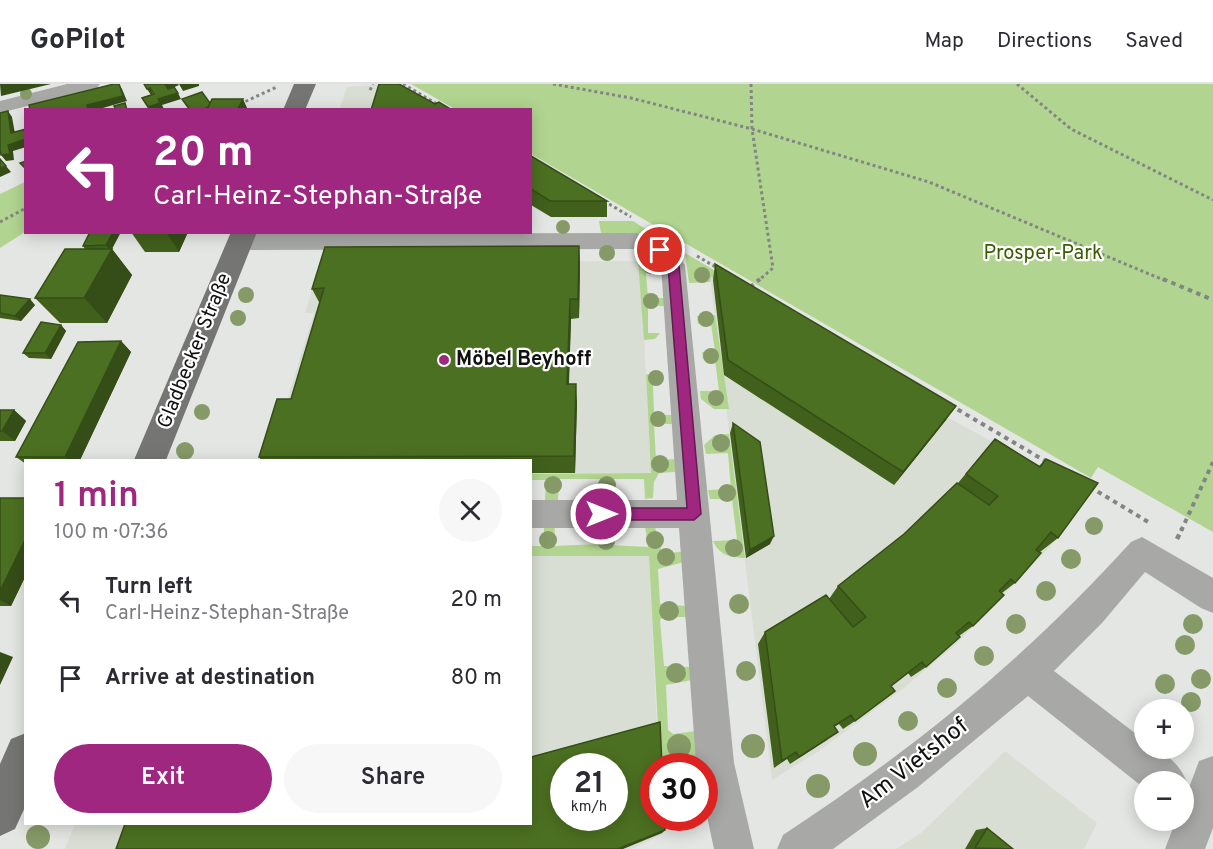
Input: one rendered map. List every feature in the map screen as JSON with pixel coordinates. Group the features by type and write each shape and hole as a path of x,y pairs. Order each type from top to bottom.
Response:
{"main road":[{"path":"295,108 305,84"},
{"name":"Gladbecker Straße","path":"150,459 242,237"},
{"path":"0,814 24,759"}],"street":[{"path":"0,107 90,84"},
{"name":"Gladbecker Straße","path":"242,237 637,241 660,250 673,265 694,514"},
{"path":"532,514 694,514 715,763 734,849"},
{"name":"Am Vietshof","path":"797,849 844,819 956,734 1072,630 1143,552 1213,597"},
{"path":"1026,671 1154,771"},
{"path":"1185,849 1199,792"}],"path":[{"path":"240,104 282,84"},
{"path":"370,90 373,84"},
{"path":"403,84 444,108"},
{"path":"553,84 631,98 752,129 929,182 1213,300"},
{"path":"751,84 752,129 773,268 750,287 760,293"},
{"path":"1017,84 1071,129 1213,200"},
{"path":"407,94 414,90"},
{"path":"0,222 24,209"},
{"path":"943,401 1055,467"},
{"path":"1177,539 1213,462"},
{"path":"1086,485 1156,527"},
{"path":"1167,533 1186,544"}],"shaded area":[{"path":"387,84 426,108 340,108 347,87"},
{"name":"Möbel Beyhoff","path":"640,261 651,473 532,474 532,459 261,459 275,412 283,413 314,313 305,313 317,271 327,271 329,262"},
{"path":"710,277 947,417 1088,494 1049,548 953,647 900,691 819,751 772,780"},
{"path":"532,556 649,556 657,729 656,753 640,753 640,831 663,831 663,834 632,849 65,849 75,825 532,825"},
{"path":"1005,751 1097,823 1084,849 896,849 921,833"}],"green space":[{"name":"Prosper-Park","path":"411,84 1213,84 1213,532 1098,467 1091,478 532,155 532,108 453,108"},
{"path":"24,182 24,233 0,248 0,194"},
{"path":"599,221 633,221 652,233 601,233"},
{"path":"637,248 645,252 649,263 663,263 663,272 646,273 648,298 666,298 666,306 648,306 648,333 660,333 655,339 644,340"},
{"path":"685,253 952,410 947,417 711,277 710,282 689,283"},
{"path":"715,315 729,409 714,409 701,399 700,391 719,391 715,360 703,359 702,352 715,351 711,324 698,324 697,316"},
{"path":"646,374 656,375 660,380 653,384 654,415 672,415 672,424 654,424 656,460 678,459 678,468 675,472 659,473 654,482 653,498 645,499 644,479 613,479 613,499 600,499 600,479 559,479 558,500 545,500 546,480 532,480 532,474 651,473"},
{"path":"729,434 745,558 726,555 713,541 737,540 732,499 710,499 708,490 731,489 728,453 706,454 704,445 715,435"},
{"path":"544,525 555,525 554,546 600,544 601,525 613,525 611,545 648,547 645,526 655,527 662,553 681,552 684,562 658,569 660,604 686,606 687,617 663,617 660,620 664,666 690,667 692,680 666,685 668,730 673,734 696,731 698,753 659,753 649,556 532,556 532,546 544,546"}],"building":[{"path":"114,84 119,84 123,96 87,105 88,108 30,108 29,105"},
{"path":"144,84 165,84 168,89 174,87 178,93 158,99 160,103 148,107 142,98 154,94"},
{"path":"379,84 399,84 435,104 439,102 449,108 372,108"},
{"path":"202,92 210,103 206,108 189,108 182,99"},
{"path":"212,99 243,99 238,108 208,108"},
{"path":"125,103 126,108 115,108 114,106"},
{"path":"8,111 11,133 24,130 24,140 8,145 10,154 1,155 0,113"},
{"path":"532,157 607,201 550,201 532,190"},
{"path":"0,159 6,166 0,168"},
{"path":"89,234 112,234 106,245 83,246"},
{"name":"Möbel Beyhoff","path":"579,246 578,299 570,299 567,384 576,384 574,456 259,457 277,399 291,399 324,288 312,289 325,247"},
{"path":"65,249 112,249 84,298 35,298"},
{"path":"715,264 956,406 903,472 728,360"},
{"path":"0,295 30,299 15,316 0,313"},
{"path":"41,322 61,325 45,353 23,353"},
{"path":"121,341 65,457 16,457 78,342"},
{"path":"0,410 14,410 2,431 0,431"},
{"path":"733,423 760,442 774,536 750,550"},
{"path":"995,439 1040,467 1046,459 1098,483 1058,538 1051,532 1036,550 1041,553 1015,583 1011,579 999,591 1004,595 973,626 969,622 956,633 960,637 926,667 922,662 891,686 895,691 855,721 851,715 834,726 838,732 799,757 796,752 782,761 765,632 826,595 853,627 866,617 838,586 904,534 957,483 989,505 998,496 966,474"},
{"path":"0,498 24,498 24,542 0,591"},
{"path":"660,722 661,753 640,753 640,831 663,831 618,849 116,849 125,825 532,825 532,757"},
{"path":"987,828 1013,849 975,848"}],"place":[{"name":"Möbel Beyhoff","path":"444,360"}],"route":[{"path":"601,514 694,514 673,265 660,250"}]}
